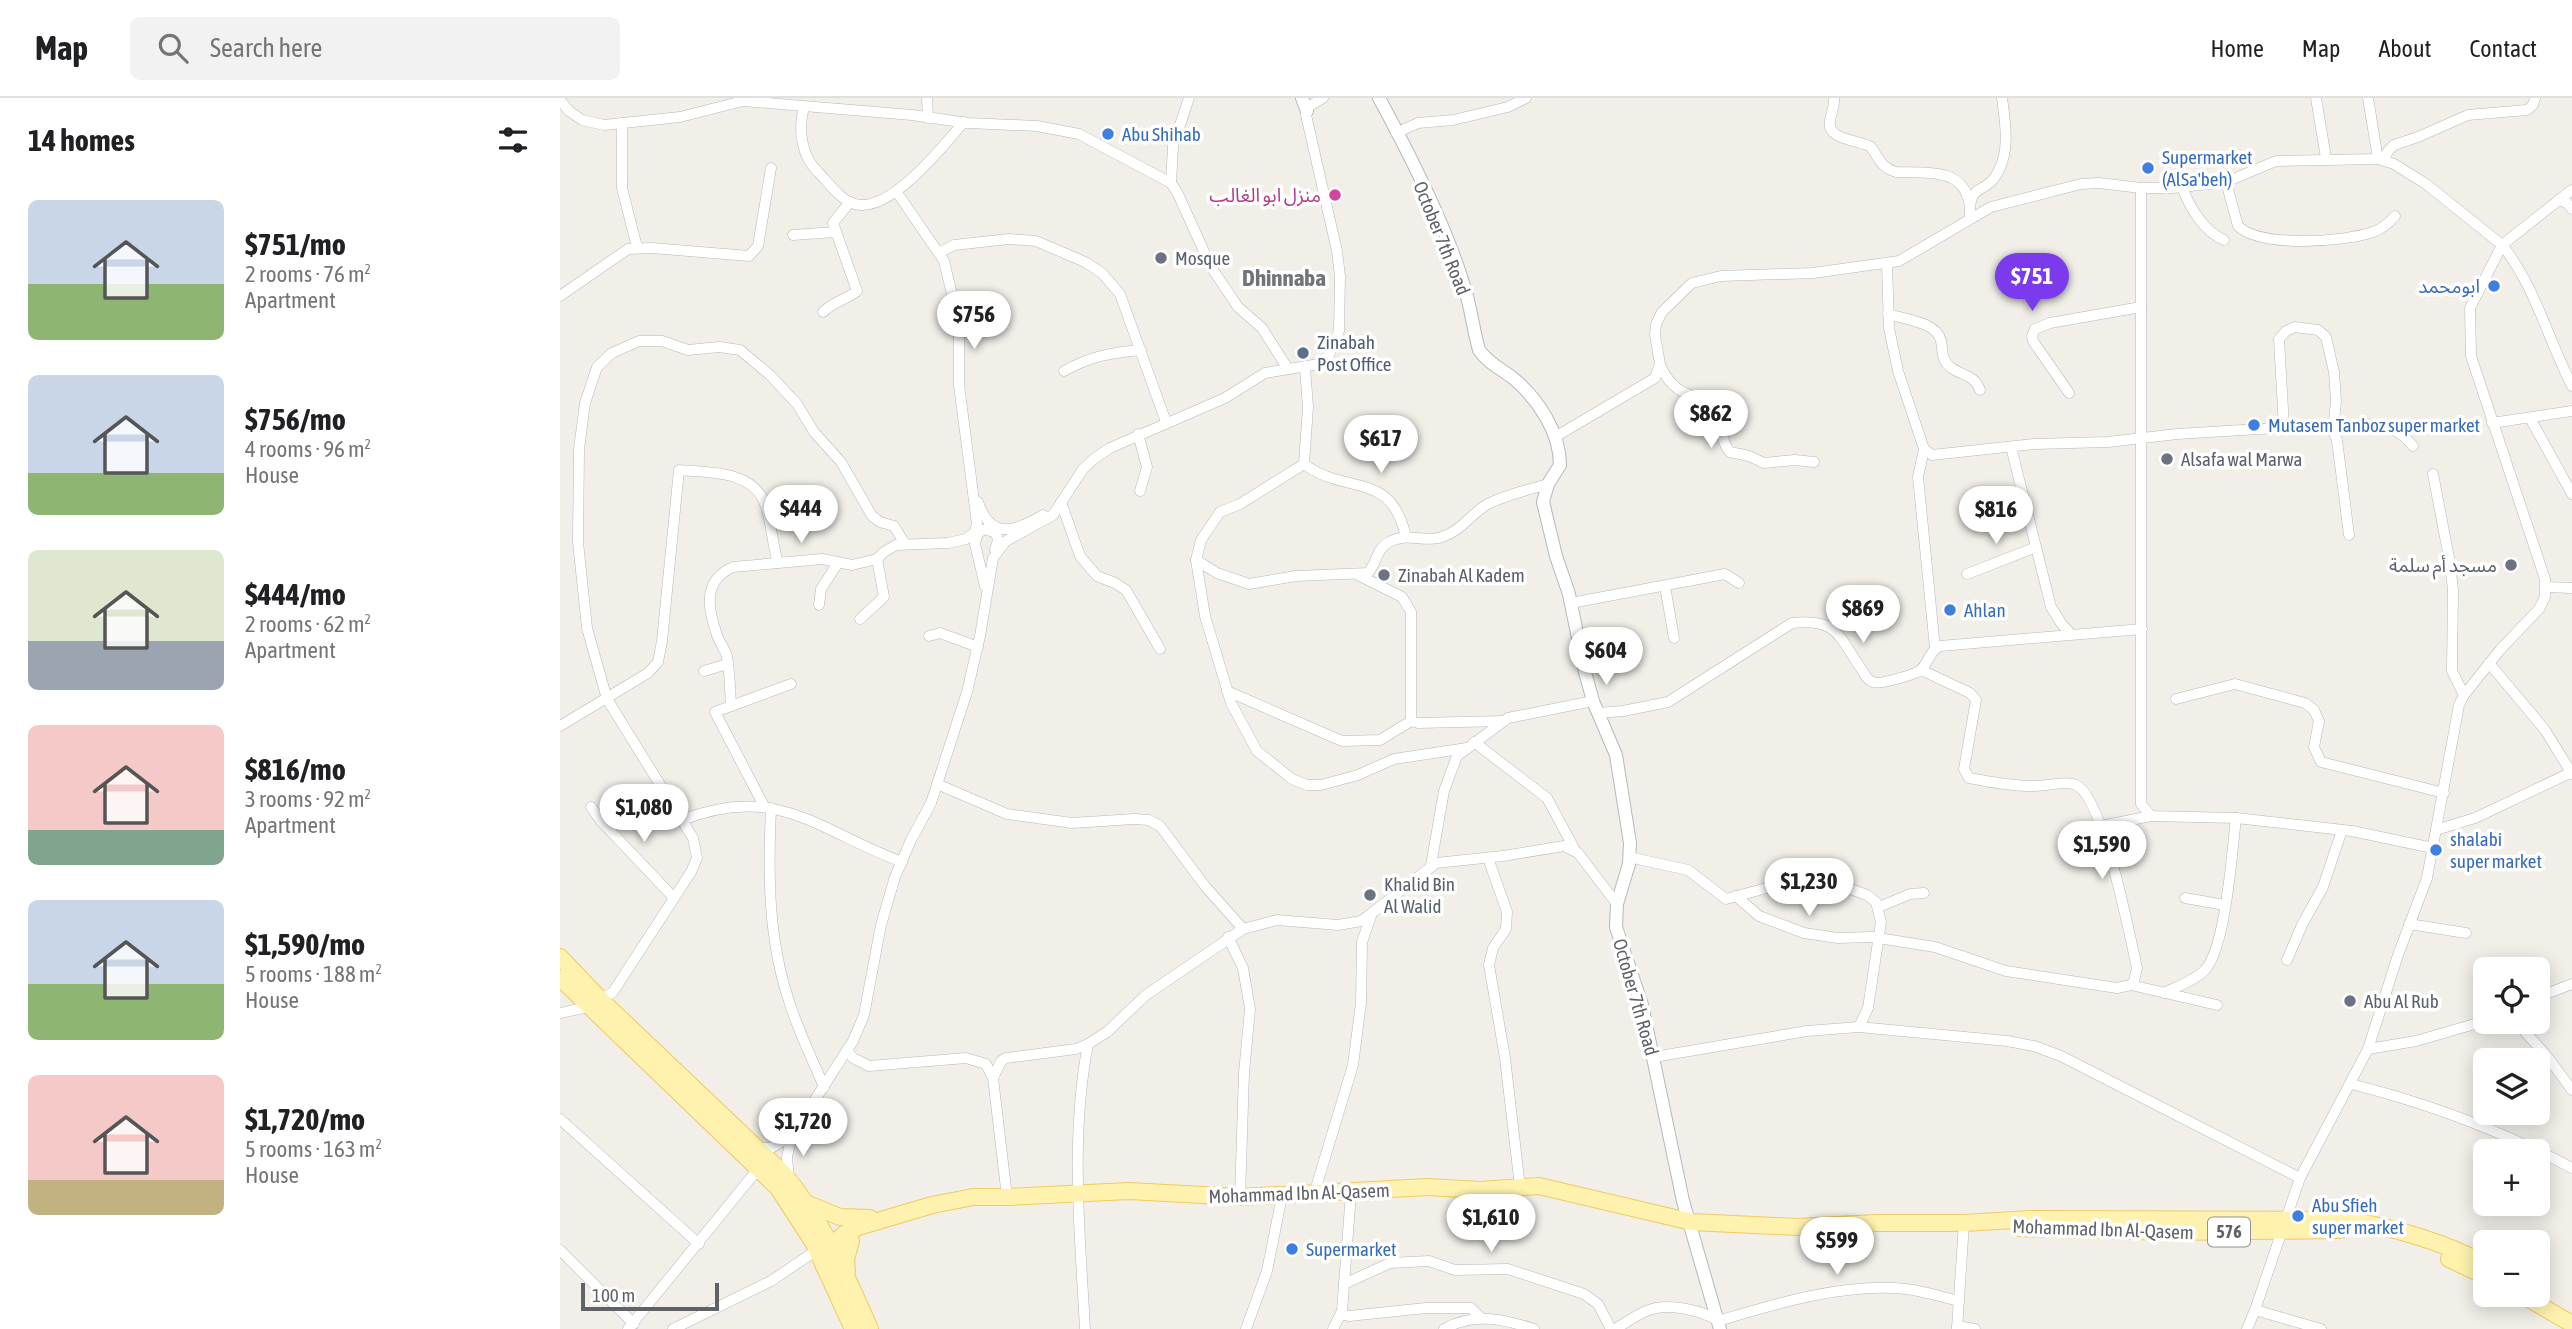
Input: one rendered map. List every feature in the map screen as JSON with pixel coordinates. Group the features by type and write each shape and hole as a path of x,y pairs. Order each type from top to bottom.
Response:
{"main road":[{"path":"560,957 595,1004 778,1188 808,1235 827,1248"},
{"path":"560,978 595,1004 758,1149 789,1181 808,1204 827,1248 849,1282 870,1329"},
{"name":"Mohammad Ibn Al-Qasem","path":"1007,1198 1129,1191 1240,1198 1428,1188 1480,1190 1539,1186 1689,1222 1712,1224 1798,1227 1877,1223 1965,1223 2032,1229 2284,1225 2347,1220 2436,1242 2473,1259"},
{"path":"853,1329 824,1266 827,1248 844,1234 883,1218 973,1197 1007,1198"},
{"path":"827,1248 891,1224 1007,1198"},
{"path":"808,1204 840,1217 883,1218"},
{"name":"Mohammad Ibn Al-Qasem","path":"2284,1225 2380,1236 2426,1249 2473,1271"},
{"path":"849,1282 846,1259 851,1241"},
{"path":"2550,1298 2572,1310"},
{"path":"2543,1307 2572,1324"}],"street":[{"path":"927,98 928,118"},
{"path":"1171,183 1173,146 1189,98"},
{"path":"993,558 1006,541 1053,515 1083,469 1095,458 1138,434 1225,398 1265,373 1319,364 1335,344 1339,331 1341,301 1336,251 1302,98"},
{"path":"1307,111 1317,100 1323,98"},
{"name":"October 7th Road","path":"1378,98 1456,261 1479,350 1528,393 1545,417 1560,454 1560,465 1548,484 1543,502 1571,603 1584,672 1616,755 1630,843 1617,904 1616,927 1642,1005 1689,1222 1719,1325"},
{"path":"1396,133 1418,123 1453,120 1508,107 1526,98"},
{"path":"1834,98 1829,122 1836,135 1871,147 1880,163 1889,170 1953,177 1965,189 1970,219"},
{"path":"1969,202 1973,194 1991,181 2001,164 2006,136 2002,98"},
{"path":"2316,98 2326,158"},
{"path":"2368,98 2381,159"},
{"path":"2381,159 2394,145 2468,115 2527,110 2533,105 2535,98"},
{"path":"560,100 575,116 589,123 604,125 680,117 742,99 781,100 804,107 964,122 1037,126 1079,134 1171,183 1211,267 1238,307 1262,328 1288,369"},
{"path":"804,107 801,129 808,161 850,202 859,205 871,204 912,180 964,122"},
{"path":"622,124 622,188 636,247"},
{"path":"1814,462 1795,460 1764,463 1749,456 1730,453 1712,404 1704,398 1677,388 1667,377 1660,364 1656,324 1662,312 1692,283 1721,276 1813,273 1887,264 1916,253 1991,208 2081,184 2099,183 2141,188 2226,182 2276,161 2381,159 2426,184 2502,245 2528,285 2553,349 2572,386"},
{"path":"560,296 628,249 636,247 750,256 758,246 771,168"},
{"path":"2226,182 2238,226 2248,233 2269,239 2326,239 2367,234 2382,228 2395,216"},
{"path":"2182,187 2190,208 2216,237 2224,240"},
{"path":"2141,188 2140,800 2143,809 2151,816"},
{"path":"2247,1329 2256,1310 2300,1178 2368,1049 2427,877 2457,712 2464,695 2489,663 2539,609 2545,597 2546,587 2471,356 2470,308 2502,245 2572,190"},
{"path":"731,706 727,655 716,633 710,594 711,586 718,575 733,567 827,559 852,565 877,559 889,548 905,544 966,539 975,532 977,524 959,385 958,324 944,261 895,191"},
{"path":"2559,200 2572,209"},
{"path":"823,312 833,302 857,291 833,223 850,202"},
{"path":"793,235 835,232"},
{"path":"939,253 954,245 1009,239 1036,241 1085,262 1109,280 1120,294 1167,422"},
{"path":"1887,264 1888,328 1898,371 1924,449 1918,477 1936,648 1921,670"},
{"path":"2068,393 2033,341 2035,329 2045,324 2141,307"},
{"path":"1888,314 1936,331 1941,339 1946,362 1953,369 1971,377 1980,390"},
{"path":"2284,427 2279,340 2288,329 2299,327 2319,330 2326,339 2336,386 2333,430 2337,440 2349,536"},
{"path":"560,1013 595,1004 613,992 697,858 693,838 607,699 587,628 578,542 579,449 583,412 594,374 601,362 612,353 639,341 662,341 688,351 719,346 740,350 770,375 797,404 814,432 841,462 872,516 880,522 894,526 905,544"},
{"path":"1064,371 1086,359 1103,354 1141,350"},
{"path":"1555,437 1655,378 1660,364"},
{"path":"1304,464 1308,407 1305,368"},
{"path":"2492,423 2572,411"},
{"path":"2530,418 2572,494"},
{"path":"1924,449 1932,455 2284,427 2323,425 2333,430 2372,423 2389,427 2413,446"},
{"path":"1138,434 1147,467 1140,491"},
{"path":"2011,447 2051,607 2071,634"},
{"path":"1304,464 1318,475 1375,489 1402,518 1406,537"},
{"path":"1304,464 1240,504 1220,512 1200,540 1196,560 1205,615 1227,691 1256,751 1301,784 1321,785 1358,775 1394,760 1471,745 1547,798 1575,850 1617,904"},
{"path":"560,726 648,673 658,662 679,470 734,476 759,492 765,503 771,541 778,563"},
{"path":"969,472 983,516 992,527 1000,529 1020,526 1061,502"},
{"path":"2433,474 2453,590 2452,671 2464,695"},
{"path":"1196,560 1217,573 1249,584 1296,576 1368,572 1384,545 1406,537 1444,537 1461,528 1489,504 1548,484"},
{"path":"1061,502 1080,556 1097,576 1126,590 1160,649"},
{"path":"789,1181 787,1157 792,1135 847,1050 864,1015 881,925 902,862 931,803 967,692 978,647 998,540 996,533 989,529 981,530 976,536 975,544 980,555 987,595"},
{"path":"942,543 973,549 980,555"},
{"path":"1968,574 2036,547"},
{"path":"860,619 884,597 877,559"},
{"path":"819,605 821,589 838,563"},
{"path":"1354,573 1402,597 1411,612 1411,720"},
{"path":"1571,603 1725,574 1739,583"},
{"path":"1665,586 1674,638"},
{"path":"2546,587 2572,588"},
{"path":"1411,720 1418,723 1504,721 1596,707 1623,711 1668,702 1792,623 1816,621 1831,628 1868,679 1873,682 1921,670 1970,693 1976,700 1964,769 1969,778 2001,785 2078,786 2082,789 2101,826 2116,874 2137,968 2137,976 2131,985"},
{"path":"1936,648 2142,629"},
{"path":"929,636 940,633 978,647"},
{"path":"2437,830 2475,818 2572,773 2545,730 2489,663"},
{"path":"704,671 727,664"},
{"path":"791,684 715,712 768,807 770,890 779,964 794,1018 824,1087"},
{"path":"2176,699 2235,684 2305,703 2318,717 2319,729 2314,747 2321,762 2444,793"},
{"path":"1227,691 1342,741 1380,740 1411,720"},
{"path":"1431,865 1444,790 1451,767 1457,756 1504,721"},
{"path":"937,784 1007,814 1072,823 1149,820 1160,826 1205,886 1243,929"},
{"path":"592,807 601,821 674,898"},
{"path":"682,820 722,807 768,807 810,820 902,862"},
{"path":"2101,826 2151,816 2236,818 2342,830 2433,848"},
{"path":"2164,993 2203,972 2214,954 2225,905 2236,818"},
{"path":"2287,960 2323,887 2342,830"},
{"path":"847,1050 853,1058 869,1066 965,1058 1006,1058 1076,1049 1107,1032 1146,995 1243,929 1277,919 1338,925 1361,921 1431,865 1560,846 1575,850"},
{"path":"1629,857 1681,867 1695,873 1726,899 1774,886 1828,881 1867,895 1879,907 1881,922 1868,1008 1859,1027"},
{"path":"1488,858 1507,912 1506,929 1493,948 1489,965 1505,1058 1520,1186"},
{"path":"1879,907 1910,894 1924,893"},
{"path":"1736,896 1759,916 1804,933 1838,938 1878,938 1935,947 2006,971 2117,988 2131,985 2217,1005"},
{"path":"2185,898 2225,905"},
{"path":"1314,1194 1353,1065 1361,1003 1362,942 1372,913"},
{"path":"2409,924 2466,933"},
{"path":"1228,937 1243,968 1250,1009 1244,1070 1240,1198"},
{"path":"2550,992 2572,984"},
{"path":"2368,1049 2416,1041 2473,1024"},
{"path":"1654,1057 1807,1031 1859,1027 2007,1041 2048,1050 2300,1178"},
{"path":"2527,1034 2572,1090"},
{"path":"1085,1329 1077,1192 1081,1080 1088,1044"},
{"path":"965,1058 986,1064 993,1078 1007,1198"},
{"path":"993,1078 1001,1061 1006,1058"},
{"path":"2351,1084 2470,1122 2572,1168"},
{"path":"560,1119 699,1244"},
{"path":"758,1149 779,1144 792,1135"},
{"path":"560,1250 631,1326 758,1169"},
{"path":"1333,1329 1341,1314 1351,1193"},
{"path":"1246,1329 1267,1271 1282,1196"},
{"path":"1965,1223 1957,1327 1975,1329"},
{"path":"673,1329 771,1281 827,1248"},
{"path":"1344,1284 1390,1264 1429,1261 1455,1270 1508,1269 1584,1294 1598,1304 1613,1329 1646,1311 1658,1308 1702,1312 1719,1325 1817,1295 1865,1289 1906,1289 1959,1301"},
{"path":"1341,1314 1349,1316 1426,1308 1471,1308 1480,1317"},
{"path":"2256,1310 2321,1329"},
{"path":"1444,1329 1480,1317 1510,1321 1534,1329"}],"place":[{"name":"Abu Shihab","path":"1108,134"},
{"name":"Supermarket (AlSa'beh)","path":"2148,168"},
{"name":"منزل ابو الغالب","path":"1335,195"},
{"name":"Mosque","path":"1161,258"},
{"name":"ابومحمد","path":"2494,286"},
{"name":"Zinabah Post Office","path":"1303,353"},
{"name":"Mutasem Tanboz super market","path":"2254,425"},
{"name":"Alsafa wal Marwa","path":"2167,459"},
{"name":"مسجد أم سلمة","path":"2511,565"},
{"name":"Zinabah Al Kadem","path":"1384,575"},
{"name":"Ahlan","path":"1950,610"},
{"name":"shalabi super market","path":"2436,850"},
{"name":"Khalid Bin Al Walid","path":"1370,895"},
{"name":"Abu Al Rub","path":"2350,1001"},
{"name":"Abu Sfieh super market","path":"2298,1216"},
{"name":"Supermarket","path":"1292,1249"}],"district":[{"name":"Dhinnaba","path":"1284,278"}]}
